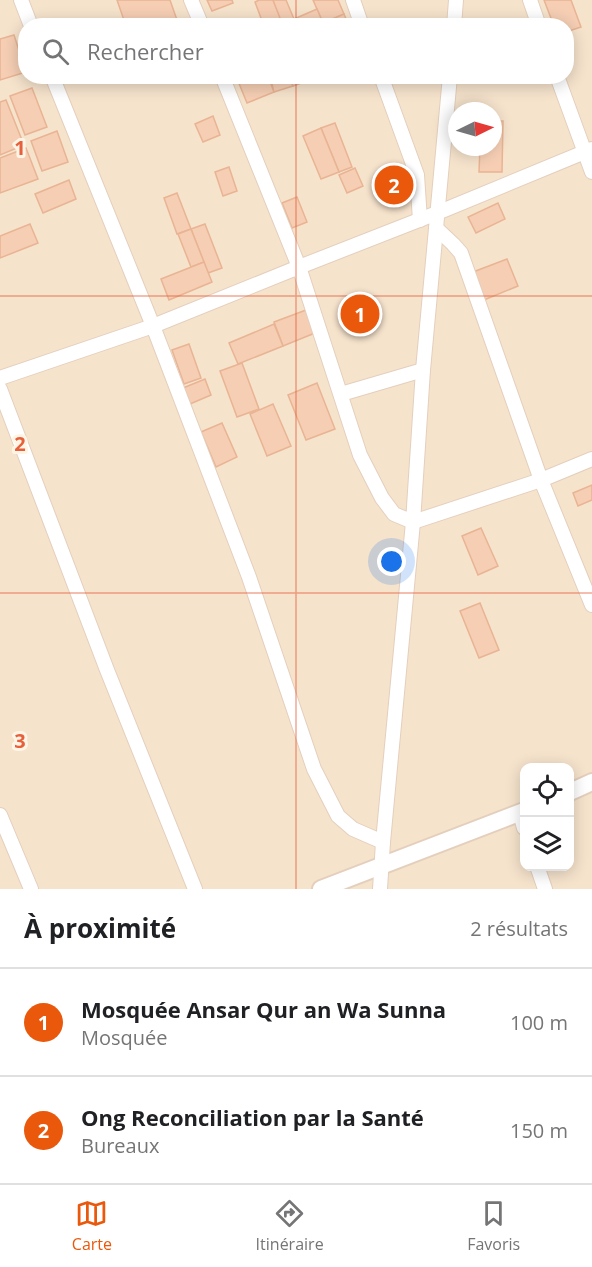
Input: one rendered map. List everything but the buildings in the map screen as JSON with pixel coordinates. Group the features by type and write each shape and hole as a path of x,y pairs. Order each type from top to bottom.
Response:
{"street":[{"path":"21,0 28,18"},
{"path":"191,0 198,18"},
{"path":"353,0 359,18"},
{"path":"455,18 456,0"},
{"path":"530,0 536,18"},
{"path":"55,84 153,326 249,578 314,769 338,816 353,829 383,842"},
{"path":"225,84 299,267 360,455 382,498 394,514 413,522 541,480 592,459"},
{"path":"384,84 417,175 420,220"},
{"path":"380,889 449,84"},
{"path":"560,84 588,150 592,172"},
{"path":"0,378 153,326 420,220 588,150"},
{"path":"436,228 461,254 541,480 592,605"},
{"path":"341,393 423,370"},
{"path":"0,388 107,670 195,889"},
{"path":"574,790 592,782"},
{"path":"0,815 31,889"},
{"path":"321,889 520,819"},
{"path":"538,871 545,889"}],"shaded area":[{"path":"0,0 592,0 592,889 0,889"}],"place":[{"name":"Ong Reconciliation par la Santé","path":"394,185"},
{"name":"Mosquée Ansar Qur an Wa Sunna","path":"360,314"}]}
